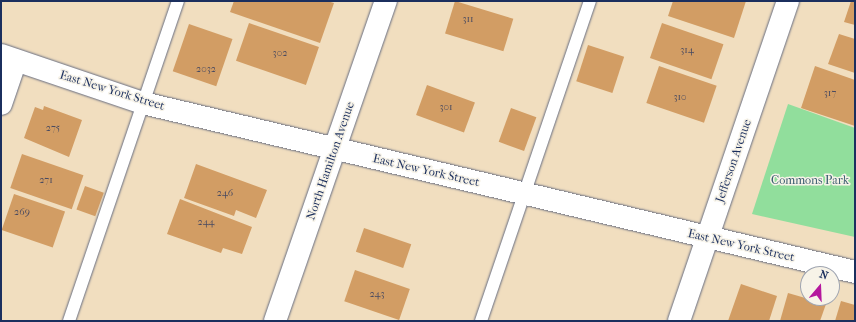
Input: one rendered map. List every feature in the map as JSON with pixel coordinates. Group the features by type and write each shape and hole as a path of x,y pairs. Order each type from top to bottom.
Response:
{"main road":[{"name":"North Hamilton Avenue","path":"275,321 386,1"},
{"name":"Jefferson Avenue","path":"679,321 788,1"},
{"name":"East New York Street","path":"9,58 143,103 855,272"},
{"path":"1,104 9,58"}],"lane":[{"path":"69,321 178,1"},
{"path":"481,321 590,1"}],"green space":[{"name":"Commons Park","path":"788,104 855,128 855,237 752,214"}],"building":[{"path":"234,1 327,1 334,3 320,43 230,12"},
{"path":"455,1 513,19 503,51 445,34"},
{"path":"673,1 746,1 734,38 668,16"},
{"path":"851,1 855,1 855,25 844,22"},
{"path":"249,23 319,47 306,85 236,61"},
{"path":"662,23 723,44 711,79 650,58"},
{"path":"189,24 232,39 216,86 173,71"},
{"path":"839,34 855,39 855,73 828,64"},
{"path":"588,45 624,57 612,93 576,81"},
{"path":"659,66 717,86 704,123 646,103"},
{"path":"815,66 855,80 855,126 801,108"},
{"path":"427,85 475,102 464,133 416,115"},
{"path":"44,106 82,120 69,157 24,138 35,107 43,110"},
{"path":"511,108 536,117 524,151 499,142"},
{"path":"22,154 83,175 72,209 10,188"},
{"path":"196,164 267,190 256,218 236,210 234,216 184,198"},
{"path":"85,186 104,193 95,216 76,209"},
{"path":"14,194 65,212 53,248 2,230"},
{"path":"180,199 252,227 242,254 223,248 221,253 167,234"},
{"path":"364,228 411,244 403,268 356,252"},
{"path":"355,270 410,289 399,320 344,301"},
{"path":"741,284 777,296 769,321 728,321"},
{"path":"788,293 800,296 800,306 825,306 820,321 780,321"},
{"path":"841,301 855,305 855,321 835,321"}]}
